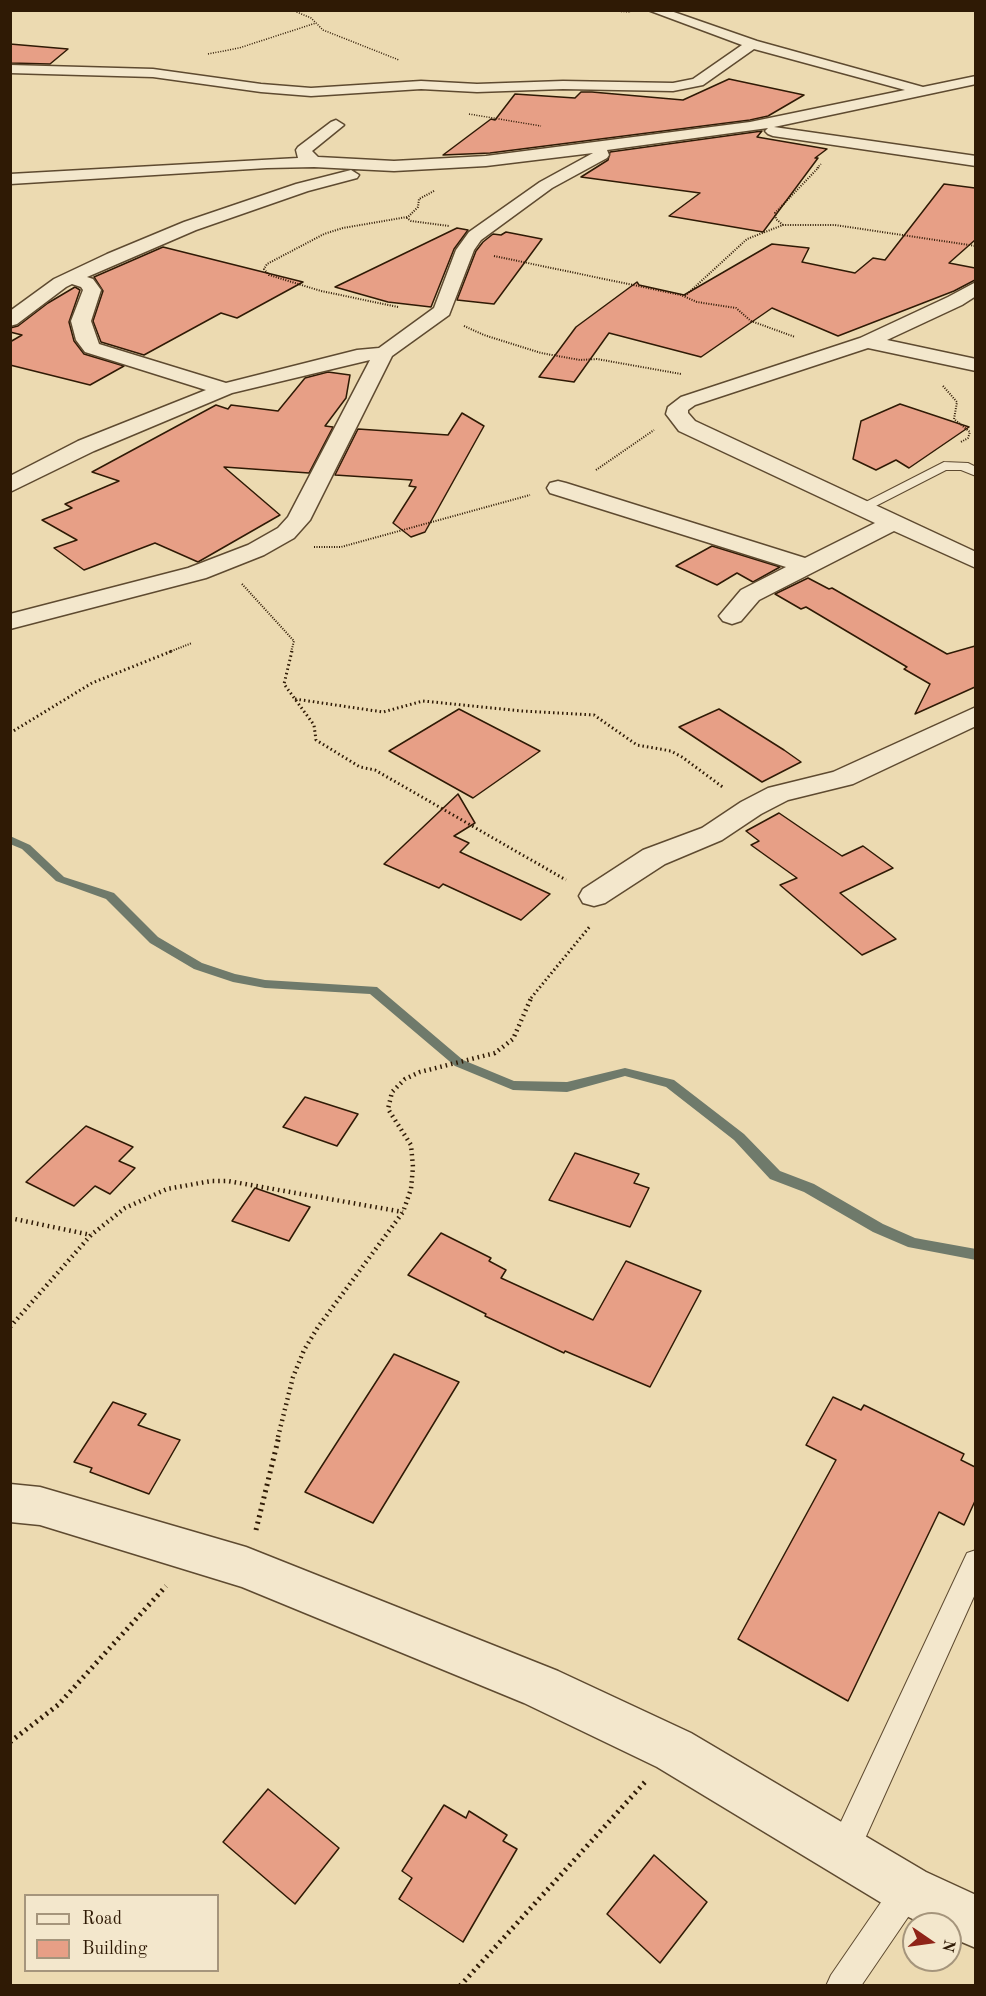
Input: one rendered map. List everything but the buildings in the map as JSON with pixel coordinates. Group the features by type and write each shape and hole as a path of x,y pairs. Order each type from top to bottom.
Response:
{"street":[{"path":"654,10 752,44 926,92"},
{"path":"10,69 153,73 261,88 311,92 421,85 452,87 686,86 698,82 752,44"},
{"path":"10,179 184,167 314,162 394,166 486,161 750,127 975,80"},
{"path":"314,162 304,155 304,150 336,125"},
{"path":"750,127 975,161"},
{"path":"10,622 197,573 271,543 286,533 298,520 384,353 438,314 465,250 483,230 546,185 601,154 599,147"},
{"path":"10,320 27,306 72,278 190,226 331,178 394,166"},
{"path":"72,278 87,283 92,290 81,321 86,340 92,348 225,389"},
{"path":"975,288 955,302 858,345 688,401 678,406 677,414 687,426 975,561"},
{"path":"858,345 909,351 975,365"},
{"path":"10,485 86,446 225,389 357,356 384,353"},
{"path":"558,488 806,566"},
{"path":"732,616 750,595 892,523"},
{"path":"594,896 654,857 712,834 751,808 778,794 843,778 975,715"},
{"path":"10,1503 40,1506 246,1568 542,1687 674,1750 908,1890 975,1922"}],"lane":[{"path":"861,508 944,466 963,466 975,472"},
{"path":"843,1852 975,1562"},
{"path":"842,1986 908,1890"}],"path":[{"path":"292,10 311,18 324,30 377,53 406,60"},
{"path":"204,54 239,48 316,23"},
{"path":"452,87 447,100 463,113 548,127"},
{"path":"783,225 776,219 775,213 822,162 850,142"},
{"path":"486,161 419,199 418,207 407,217 343,228 324,234 267,264 265,273 326,293 438,314 472,331 541,353 580,360 597,359 683,374 714,376 740,384"},
{"path":"407,217 411,221 483,230"},
{"path":"685,296 747,239 783,225 835,225 975,246"},
{"path":"465,250 685,296 697,302 740,309 751,321 782,334 858,345"},
{"path":"909,351 955,399 957,405 954,419 970,432 968,438 938,455 937,458 944,466"},
{"path":"271,543 341,547 558,488 586,477 677,414"},
{"path":"222,563 294,641 284,684 314,725 316,740 360,767 375,770 594,896 592,923 533,993 513,1039 495,1053 420,1072 405,1079 392,1092 388,1109 411,1145 414,1167 411,1189 403,1212 318,1327 304,1350 293,1377 246,1568"},
{"path":"10,733 92,683 192,643"},
{"path":"295,699 383,712 423,701 522,711 594,715 637,745 671,751 682,757 751,808"},
{"path":"10,1327 91,1235 124,1208 166,1189 211,1181 228,1181 403,1212"},
{"path":"10,1218 91,1235"},
{"path":"10,1743 58,1706 195,1554"},
{"path":"460,1986 674,1750"}],"waterway":[{"path":"10,839 26,847 60,879 110,896 154,940 198,966 233,978 265,984 373,990 459,1063 513,1085 567,1087 625,1072 670,1083 739,1137 775,1175 809,1188 878,1228 913,1243 976,1255"}]}
